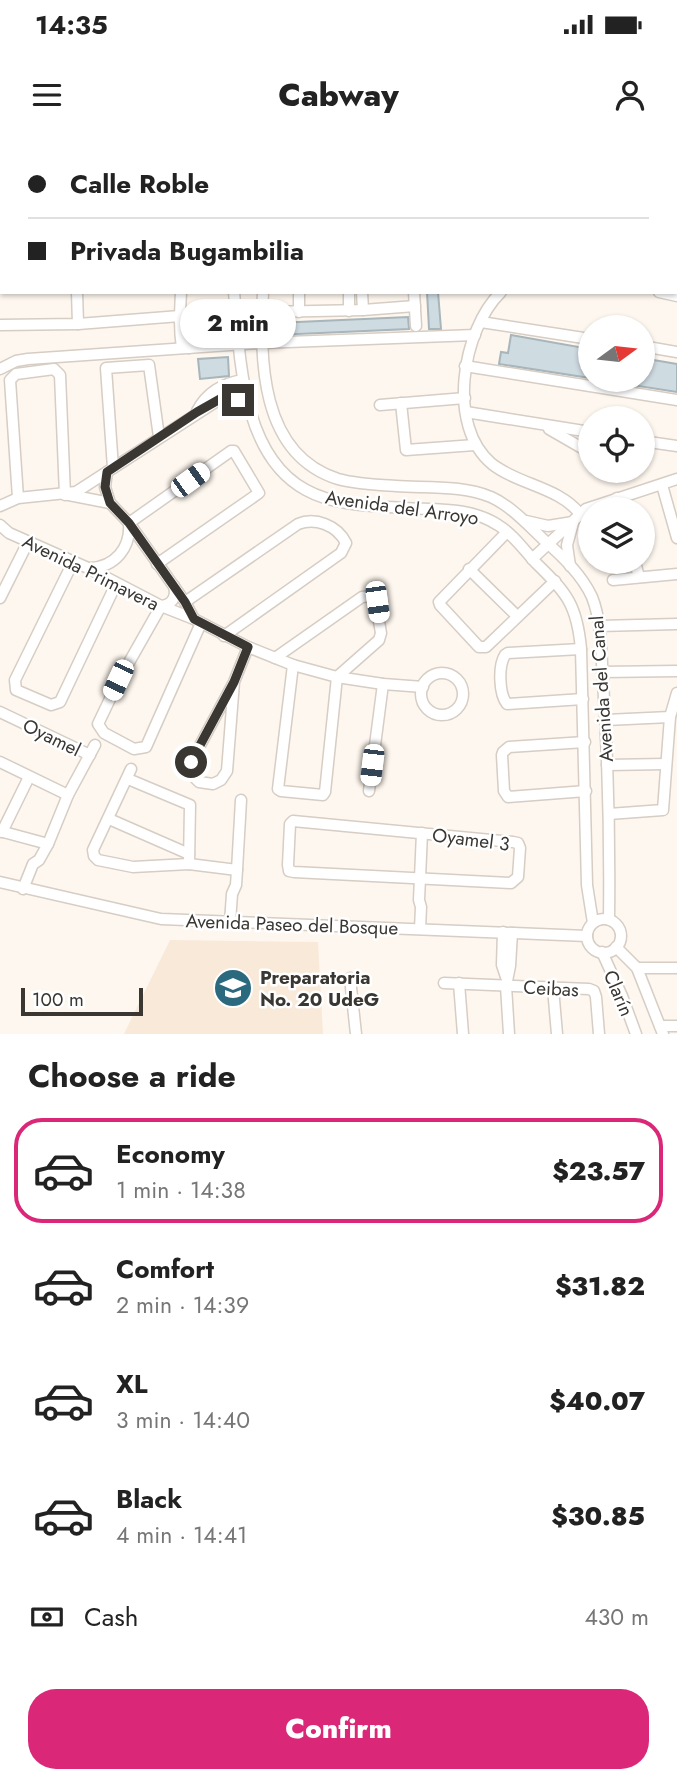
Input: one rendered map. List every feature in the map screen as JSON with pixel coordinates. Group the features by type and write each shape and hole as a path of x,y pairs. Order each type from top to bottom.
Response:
{"street":[{"path":"77,294 78,324"},
{"path":"181,294 179,329 185,348"},
{"name":"Avenida del Arroyo","path":"234,294 242,380 247,405 272,457 288,476 307,491 349,503 463,512 488,519 507,532 568,599 577,616 582,649 587,885 593,923"},
{"name":"Avenida del Canal","path":"263,294 261,343 268,401 295,451 315,468 338,479 385,486 479,493 499,501 545,540 570,566 592,598 598,626 606,720 608,919"},
{"path":"299,294 299,312"},
{"path":"349,294 349,311"},
{"path":"362,294 363,310"},
{"path":"414,294 416,326"},
{"path":"499,294 489,307 475,335 465,366 466,412 475,445 493,464 567,500 577,518 567,545 570,566"},
{"path":"267,312 349,311 415,306"},
{"path":"0,325 181,319"},
{"path":"481,323 578,337"},
{"path":"0,369 22,360 185,348 475,335"},
{"path":"655,348 677,352"},
{"path":"159,437 149,365 145,363 106,368 104,372 110,470 105,487 110,503 129,523 157,564 174,586 198,621 146,747 135,750 104,733 98,724 118,680 161,606 168,605 173,600 174,586"},
{"path":"465,366 677,400"},
{"path":"18,498 10,380 16,374 54,369 60,375 65,495"},
{"path":"197,412 204,400 215,390 227,383 242,380"},
{"path":"65,495 76,492 197,412 227,398 247,405"},
{"path":"380,405 465,398"},
{"path":"401,404 406,450 475,445"},
{"path":"466,412 578,430"},
{"path":"542,425 578,446"},
{"path":"655,443 677,446"},
{"path":"129,523 231,451 236,452 259,493 157,564"},
{"path":"635,497 677,479"},
{"path":"662,485 677,538"},
{"path":"0,506 18,498 65,495 90,497 110,503"},
{"path":"523,520 548,526 577,518"},
{"path":"532,559 545,540 577,518"},
{"path":"185,602 307,520 325,524 342,536 346,543 341,553 224,636"},
{"path":"88,568 105,566 120,556 128,541 129,523"},
{"name":"Avenida Primavera","path":"0,525 9,533 293,666 337,677 423,687"},
{"path":"507,532 439,601 479,647 485,647 555,582"},
{"path":"0,598 28,542"},
{"path":"73,562 14,686 16,690 51,705 60,702 116,584"},
{"path":"469,569 517,616"},
{"path":"612,580 677,574"},
{"path":"275,658 362,597 371,596 377,602 381,633 379,640 337,677 324,794 281,791 278,787 293,666"},
{"path":"598,626 677,624"},
{"path":"234,682 227,771 218,782 202,783 191,774 191,762 234,682 248,647"},
{"path":"582,649 509,653 501,662 502,698 507,704 583,699"},
{"path":"602,672 677,671"},
{"path":"443,673 453,676 462,688 460,704 449,714 434,713 423,702 423,687 433,675 443,673"},
{"path":"369,792 383,684"},
{"path":"609,814 663,810 670,717 677,693"},
{"name":"Oyamel","path":"0,712 90,755 68,796 47,845 39,860 33,864 26,889"},
{"path":"606,720 670,717"},
{"path":"585,743 509,747 502,755 504,791 508,797 586,791"},
{"path":"90,755 95,745"},
{"path":"0,762 68,796"},
{"path":"607,765 666,764"},
{"path":"129,774 190,805 189,859 133,867 98,860 94,856 93,850 129,774"},
{"path":"29,777 1,832 47,845"},
{"path":"233,922 239,894 236,884 241,800"},
{"path":"109,819 189,859 237,870"},
{"name":"Oyamel 3","path":"293,821 518,843 518,877 511,883 419,879 289,871 290,824 293,821"},
{"path":"416,929 421,907 419,879 422,833"},
{"name":"Avenida Paseo del Bosque","path":"0,882 161,919 587,936"},
{"path":"608,919 615,922 621,935 616,947 610,952 602,953 592,947 587,936 593,923 608,919"},
{"path":"508,933 502,965 506,981 509,1034"},
{"path":"616,947 637,968 662,1030 677,1026"},
{"name":"Clarín","path":"602,953 636,1034"},
{"path":"637,968 677,968"},
{"path":"350,978 356,1034"},
{"name":"Ceibas","path":"444,983 506,981 594,991 599,1034"},
{"path":"459,983 463,1034"},
{"path":"553,988 557,1034"}],"shaded area":[{"name":"Preparatoria No. 20 UdeG","path":"170,940 318,942 323,1034 124,1034"}],"building":[{"path":"427,294 438,294 441,329 429,329"},
{"path":"408,317 409,329 276,335 276,323"},
{"path":"511,335 578,347 578,376 499,364 501,352 508,353"},
{"path":"228,357 229,376 200,379 198,359"},
{"path":"655,360 677,364 677,392 655,389"}],"place":[{"name":"Preparatoria No. 20 UdeG","path":"233,988"}],"route":[{"path":"191,762 234,682 248,647 194,619 129,523 110,503 105,482 107,472 197,412 220,399 229,397 238,400"}]}
